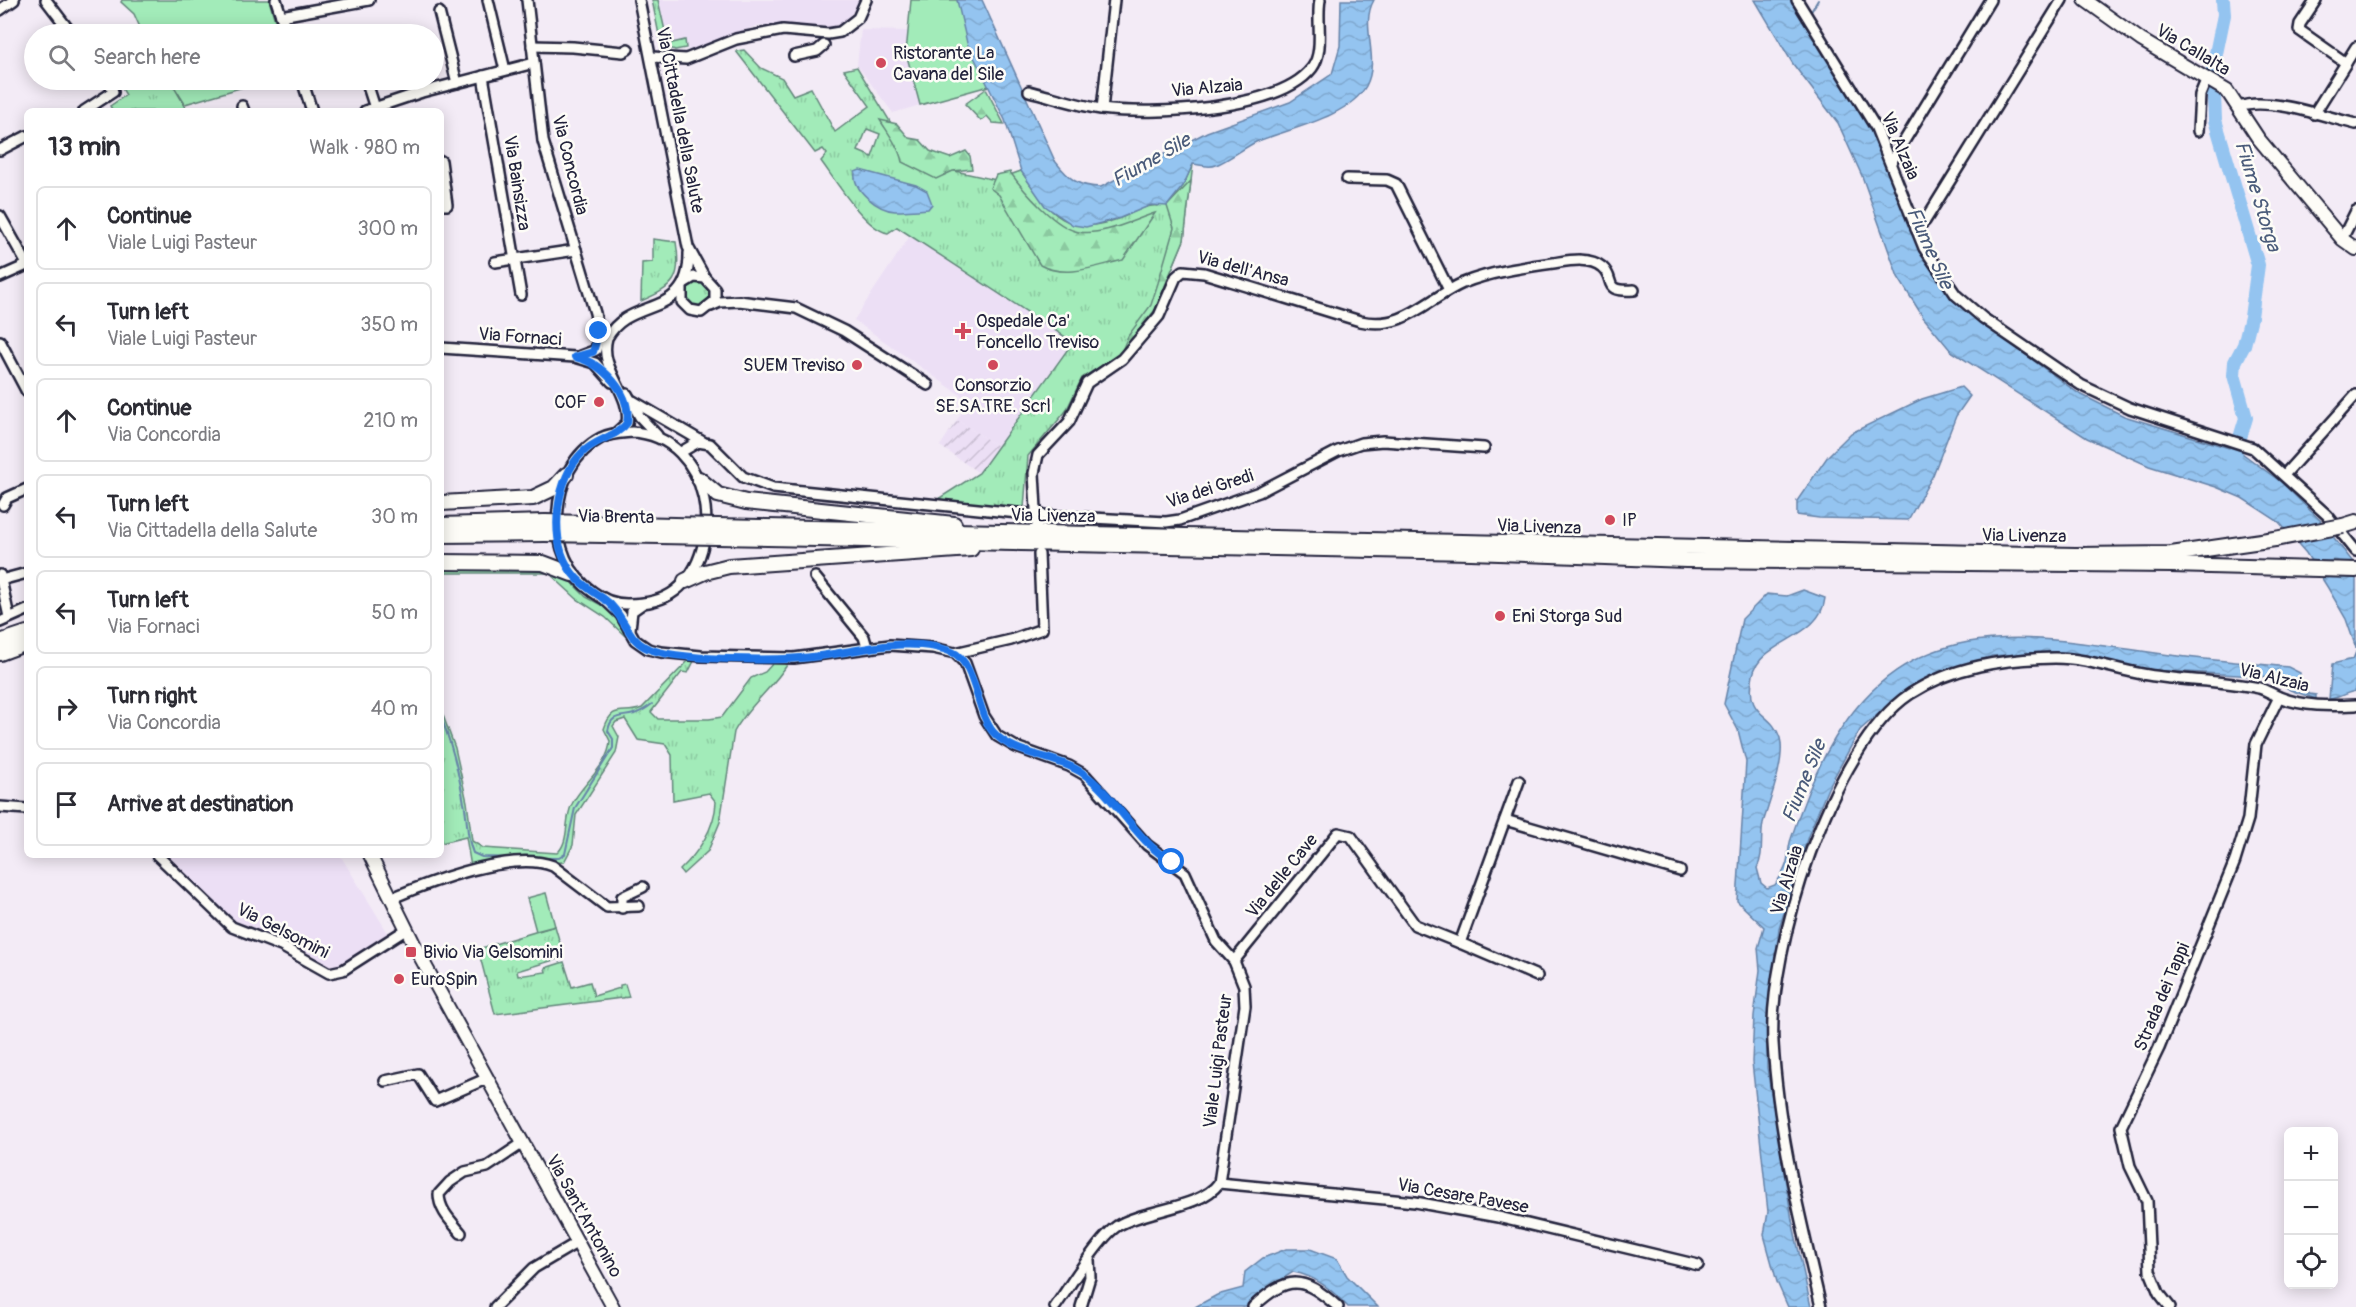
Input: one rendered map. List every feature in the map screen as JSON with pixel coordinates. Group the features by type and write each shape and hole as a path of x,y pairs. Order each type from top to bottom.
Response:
{"highway":[{"path":"444,503 533,498 554,488 566,475"},
{"path":"699,479 718,495 746,502 938,522 1009,538"},
{"name":"Via Brenta","path":"444,525 717,532"},
{"name":"Via Livenza","path":"717,532 2171,554 2216,549 2352,525"},
{"name":"Via Brenta","path":"444,535 545,528"},
{"path":"686,581 705,572 729,566 949,553 1009,538"},
{"name":"Via Livenza","path":"1009,538 1157,546 1471,552 1686,560 2356,570"},
{"path":"444,562 543,562 572,574"},
{"path":"0,642 24,634"},
{"path":"0,653 24,644"}],"main road":[{"name":"Via Callalta","path":"2085,0 2141,40 2223,88 2232,96 2258,138 2343,239 2356,249"},
{"name":"Via Sant'Antonino","path":"372,858 407,929 613,1307"}],"street":[{"path":"0,10 14,0"},
{"path":"46,0 64,24"},
{"path":"276,0 284,24"},
{"path":"281,16 369,0"},
{"path":"488,0 505,70"},
{"name":"Via Concordia","path":"527,0 543,141 595,313 599,335"},
{"name":"Via Cittadella della Salute","path":"639,0 688,247 688,269 681,297 685,306"},
{"path":"652,57 686,59 736,39 783,30 828,34 840,32 858,18 866,0"},
{"path":"1102,109 1114,0"},
{"name":"Via Alzaia","path":"1029,91 1072,104 1134,111 1216,106 1269,97 1312,68 1317,49 1320,0"},
{"path":"1799,2 1808,4 1810,0"},
{"path":"1892,161 1990,0"},
{"path":"1916,230 1925,221 2062,0"},
{"path":"2316,0 2300,24 2299,30 2346,63"},
{"name":"Via Alzaia","path":"1799,2 1876,128 1892,161 1916,230 1932,263 1956,295 1983,318 2066,376 2130,408 2253,448 2285,474 2327,515 2356,551"},
{"path":"439,12 442,24"},
{"path":"444,32 457,83"},
{"path":"794,56 816,51 824,45"},
{"path":"532,46 573,46 623,52 628,50"},
{"path":"2314,114 2356,47"},
{"path":"444,87 534,63"},
{"name":"Via Bainsizza","path":"483,76 520,294"},
{"path":"2198,130 2200,95 2207,79"},
{"path":"89,108 113,92 112,90"},
{"path":"305,90 311,108"},
{"path":"369,90 375,108 434,90"},
{"path":"2238,107 2255,103 2356,124"},
{"path":"0,150 24,138"},
{"path":"1347,179 1388,180 1396,184 1449,290"},
{"path":"444,183 447,205 444,205"},
{"path":"2343,239 2356,211"},
{"path":"0,216 24,259"},
{"name":"Via Cittadella della Salute","path":"688,247 705,278 715,289"},
{"path":"495,262 576,250"},
{"name":"Via dell'Ansa","path":"1037,527 1034,472 1040,452 1069,422 1087,383 1122,359 1159,316 1176,277 1183,271 1204,273 1375,324 1412,316 1449,290 1485,277 1554,263 1591,260 1604,267 1613,287 1619,290 1634,290"},
{"path":"0,277 24,265"},
{"path":"575,357 593,352 599,335 623,321 661,305 694,277 705,278"},
{"path":"711,306 715,289 739,301"},
{"path":"661,305 685,306 701,312 720,302 739,301 796,308 844,331 928,385"},
{"path":"623,321 609,334 605,347 606,358 628,416 624,427 615,434 588,446 574,461 566,475 559,503 558,530 562,555 572,574 582,585 603,598 621,615 635,640 648,649 701,657 805,658 867,647 923,647 955,653 1011,640 1042,629 1039,554"},
{"path":"603,598 625,604 644,602 673,593 686,581 702,549 704,514 699,479 681,452 657,435 640,417 629,398 611,354 613,338 623,321"},
{"path":"0,340 24,386"},
{"name":"Via Fornaci","path":"444,348 575,357 595,363 620,391"},
{"path":"2285,474 2356,395"},
{"name":"Via dei Gredi","path":"629,398 664,422 713,446 743,477 767,487 1037,515 1175,521 1259,492 1338,451 1361,443 1383,441 1484,448"},
{"path":"615,434 632,432 657,435"},
{"path":"681,452 703,442"},
{"path":"3,505 7,498 24,490"},
{"path":"9,617 1,578 24,574"},
{"path":"814,577 864,637 867,647"},
{"path":"630,632 628,625 632,611 644,602"},
{"path":"0,622 24,611"},
{"name":"Viale Luigi Pasteur","path":"955,653 965,663 984,716 992,731 1008,744 1069,766 1092,781 1147,845 1185,873 1216,941 1234,961 1244,986 1245,1006 1219,1183"},
{"name":"Via Alzaia","path":"1821,1307 1797,1205 1782,1120 1773,1041 1774,1018 1786,943 1804,872 1846,772 1883,717 1909,695 1941,678 1984,664 2054,658 2080,658 2147,675 2255,687 2279,697 2322,706 2356,705"},
{"name":"Strada dei Tappi","path":"2170,1307 2159,1293 2150,1271 2146,1201 2130,1166 2121,1127 2159,1048 2235,861 2248,819 2256,744 2279,697"},
{"path":"1460,943 1519,781"},
{"path":"0,807 24,810"},
{"path":"1505,820 1680,871"},
{"name":"Via delle Cave","path":"1234,961 1338,833 1343,832 1351,836 1415,925 1537,976"},
{"name":"Via Gelsomini","path":"160,858 232,927 281,946 329,973 343,970 407,929"},
{"path":"392,898 495,864 543,863 553,866 607,907 639,906"},
{"path":"622,908 622,897 644,887"},
{"path":"385,1081 418,1074 435,1101 488,1078"},
{"name":"Via Sant'Antonino","path":"461,1233 444,1213 439,1203 439,1194 450,1182 465,1172 487,1167 523,1143"},
{"path":"1055,1307 1115,1227 1134,1218 1204,1196 1219,1183"},
{"name":"Via Cesare Pavese","path":"1219,1183 1415,1202 1498,1217 1698,1265"},
{"path":"495,1307 534,1268 578,1242"},
{"path":"1081,1307 1090,1277 1089,1260"},
{"path":"1253,1307 1275,1287 1299,1281 1310,1285 1338,1307"}],"shaded area":[{"path":"652,0 859,0 847,22 835,27 816,29 759,25 691,51 686,48 675,50 661,45"},
{"path":"861,30 909,31 906,53 920,105 893,113 857,65"},
{"name":"Ospedale Ca' Foncello Treviso","path":"910,236 1073,342 999,447 957,420 969,401 854,320"},
{"path":"957,420 999,447 979,473 940,446"},
{"path":"167,858 342,858 388,933 343,964 327,966 294,946 237,924"}],"green space":[{"path":"122,0 269,0 276,24 138,24 134,14 121,2"},
{"path":"652,0 658,0 668,44 685,40 686,48 675,50 661,45"},
{"path":"911,0 957,0 989,86 920,105 906,53"},
{"path":"744,50 761,68 782,78 793,95 811,88 835,132 870,106 844,70 857,67 906,148 937,167 996,180 1021,171 1052,211 1062,219 1074,224 1104,223 1145,208 1158,206 1183,186 1193,164 1184,240 1155,310 1121,353 1082,378 1066,411 1028,456 1024,508 935,501 979,473 1073,342 897,227 888,233 870,223 851,203 821,161 827,154 823,149 815,153 736,51","holes":["867,129 880,134 872,157 858,151"]},
{"path":"986,89 1004,124 993,123 987,116 981,121 965,104"},
{"path":"123,90 176,90 186,108 111,108 110,106 126,95"},
{"path":"176,90 233,90 185,104"},
{"path":"880,120 897,124 909,138 920,140 930,151 950,158 966,151 970,156 972,169 953,171 936,179 902,162 896,146"},
{"path":"1010,172 1031,198 1050,216 1079,232 1108,230 1155,213 1123,260 1081,270 1050,269 1040,265 999,195 990,188 996,175"},
{"path":"1191,181 1184,240 1155,310 1121,353 1128,336 1151,305 1158,283 1174,228 1167,206"},
{"path":"653,239 676,242 677,273 669,286 641,301 642,263 653,262"},
{"path":"698,281 707,285 711,294 707,303 698,307 689,303 685,294 689,285"},
{"path":"539,565 564,575 586,597 614,612 621,623 624,635 605,617 577,599 549,573 444,573 444,567"},
{"path":"689,660 694,661 688,673 682,672 651,712 658,719 722,717 751,678 765,672 774,662 789,662 734,732 720,822 708,851 683,874 680,870 699,848 709,830 716,802 709,793 673,800 672,755 665,744 638,740 625,719 616,722 613,726 619,737 616,753 576,815 573,845 564,862 471,867 466,837 444,842 444,718 455,748 467,802 472,841 483,848 557,853 564,843 572,804 605,758 610,741 604,729 607,721 611,715 619,711 642,708"},
{"path":"546,893 555,926 536,931 527,898"},
{"path":"555,926 564,957 517,971 518,976 546,972 545,968 564,962 572,987 590,982 594,996 620,988 620,985 625,984 629,997 495,1014 478,949"}],"water":[{"path":"957,0 982,0 1055,161 1065,173 1080,184 1101,187 1207,132 1290,102 1332,74 1340,46 1341,0 1374,0 1369,20 1370,75 1366,86 1357,97 1331,114 1256,142 1214,166 1193,164 1183,186 1167,206 1151,205 1120,218 1086,227 1073,225 1045,206 1021,171 1005,120 967,43"},
{"path":"1755,0 1792,0 1883,150 1934,273 1966,311 2078,393 2124,416 2239,451 2281,482 2320,520 2356,566 2356,648 2346,619 2328,588 2306,553 2279,522 2242,498 2216,487 2149,466 2087,438 1951,351 1923,317 1898,277 1862,176 1838,123 1793,64"},
{"path":"860,170 916,185 927,191 932,204 928,209 907,211 888,210 881,207 867,198 858,186 855,172"},
{"path":"1961,387 1970,396 1956,416 1933,475 1908,520 1819,518 1797,515 1797,501 1828,456 1851,433 1922,399"},
{"path":"1803,590 1825,598 1821,612 1802,631 1767,654 1758,663 1751,689 1755,707 1776,729 1781,747 1776,781 1763,823 1757,868 1761,883 1767,888 1775,885 1784,870 1790,842 1805,800 1835,738 1868,695 1904,666 1943,648 1984,640 2028,638 2288,667 2300,673 2300,687 2309,694 2316,695 2316,699 2290,690 2273,677 2150,670 2050,652 1992,656 1908,688 1860,730 1828,788 1808,836 1779,929 1767,1036 1767,1068 1792,1220 1811,1307 1788,1307 1777,1282 1764,1235 1768,1212 1752,1062 1754,1016 1760,970 1758,948 1764,927 1737,901 1746,762 1738,730 1724,704 1742,619 1767,594 1787,596"},
{"path":"2356,652 2356,691 2329,699 2332,664 2353,659"},
{"path":"1286,1249 1310,1249 1337,1259 1347,1276 1378,1307 1348,1307 1323,1285 1293,1272 1271,1286 1251,1307 1195,1307 1217,1295 1243,1288 1245,1272 1263,1258"}],"waterway":[{"path":"1809,15 1818,0"},
{"name":"Fiume Storga","path":"2223,0 2224,15 2213,68 2215,120 2258,265 2251,317 2244,345 2235,362 2234,375 2246,418 2231,467"},
{"path":"536,858 559,858 565,854 575,808 613,748 613,739 608,731 612,721 617,717 639,712 652,704"},
{"path":"444,725 457,770 473,853 482,857 518,858"}],"place":[{"name":"Ristorante La Cavana del Sile","path":"881,63"},
{"name":"Ospedale Ca' Foncello Treviso","path":"963,331"},
{"name":"SUEM Treviso","path":"857,365"},
{"name":"Consorzio SE.SA.TRE. Scrl","path":"993,365"},
{"name":"COF","path":"599,402"},
{"name":"IP","path":"1610,520"},
{"name":"Eni Storga Sud","path":"1500,616"},
{"name":"Bivio Via Gelsomini","path":"411,952"},
{"name":"EuroSpin","path":"399,979"}],"route":[{"path":"599,331 596,350 588,355 575,357 595,363 620,391 628,410 627,423 615,434 601,438 588,446 569,468 561,494 558,530 562,555 572,574 582,585 616,609 640,645 658,652 701,657 805,658 879,645 933,648 955,653 965,663 984,716 997,736 1008,744 1058,761 1085,775 1152,850 1172,862"}],"water label":[{"name":"Fiume Sile","path":"1151,160"},
{"name":"Fiume Sile","path":"1930,248"},
{"name":"Fiume Sile","path":"1804,781"}]}
